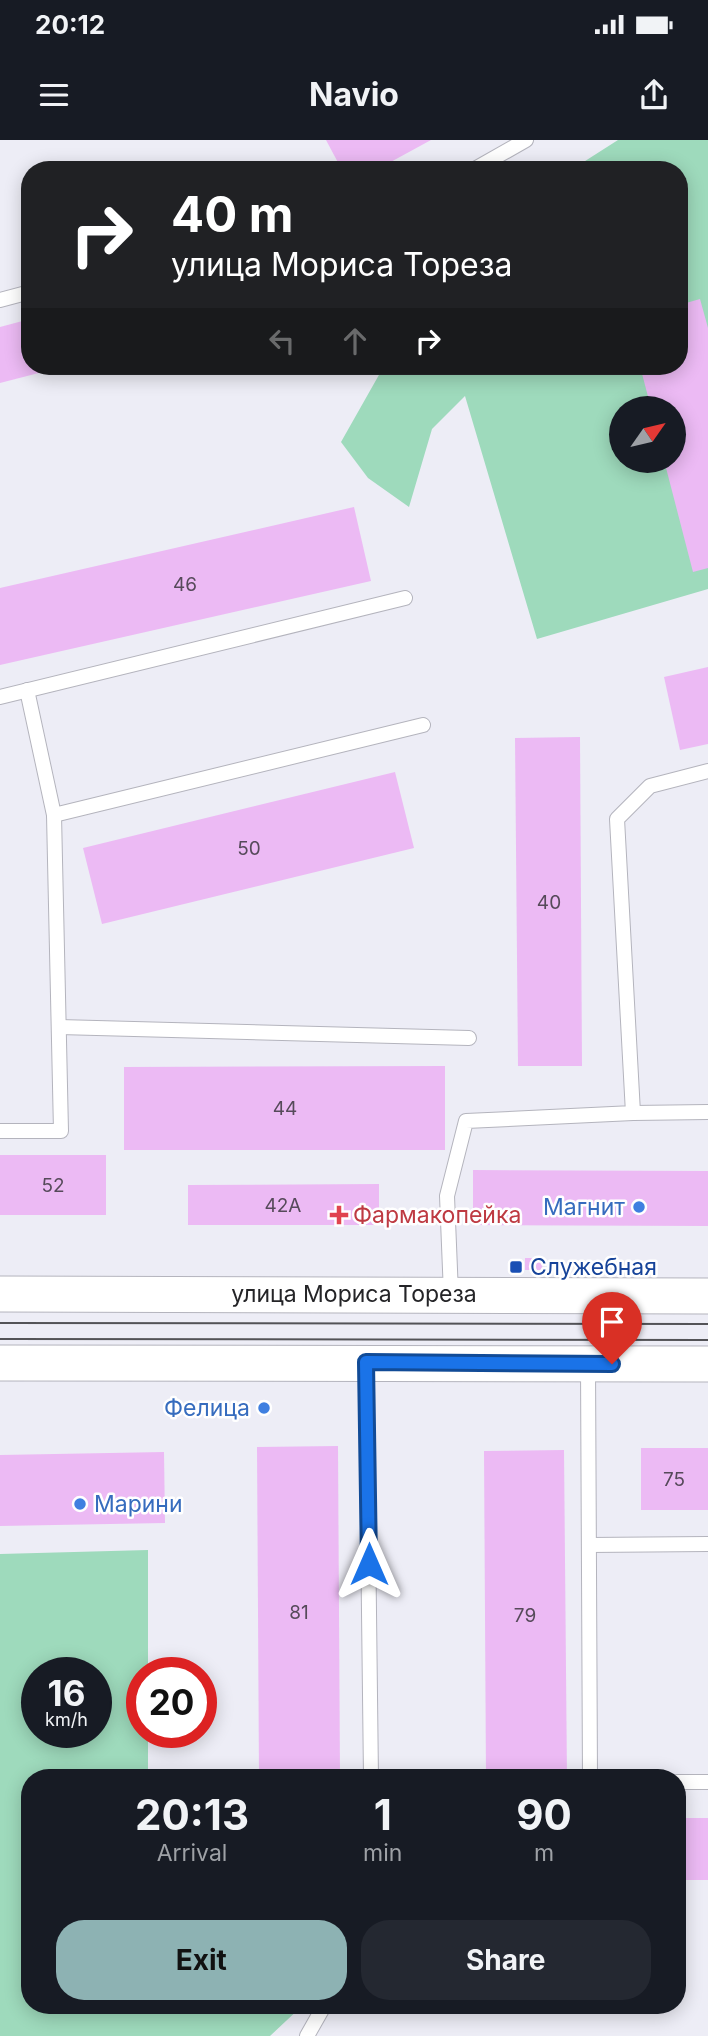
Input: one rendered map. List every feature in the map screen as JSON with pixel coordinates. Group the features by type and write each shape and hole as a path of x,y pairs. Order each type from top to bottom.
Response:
{"street":[{"name":"улица Мориса Тореза","path":"0,1294 708,1296"},
{"path":"0,1363 708,1364"}],"lane":[{"path":"489,161 526,140"},
{"path":"0,300 21,294"},
{"path":"0,697 405,598"},
{"path":"0,1131 61,1131 54,815 27,690"},
{"path":"54,815 424,725"},
{"path":"633,1113 617,819 650,786 708,771"},
{"path":"59,1027 469,1038"},
{"path":"451,1294 447,1196 466,1121 708,1112"},
{"path":"366,1362 371,1769"},
{"path":"588,1363 590,1769"},
{"path":"590,1545 708,1544"},
{"path":"686,1782 708,1782"},
{"path":"307,2036 319,2014"}],"green space":[{"path":"618,140 708,140 708,589 537,639 465,396 432,429 409,507 368,478 341,442 379,375 688,375 688,161 585,161"},
{"path":"148,1550 148,1657 126,1657 126,1748 148,1748 148,1769 21,1769 21,2014 293,2014 270,2036 0,2036 0,1554"}],"building":[{"path":"326,140 431,140 392,161 337,161"},
{"path":"700,299 708,328 708,568 693,572 667,473 686,473 686,396 648,396 642,375 688,375 688,302"},
{"path":"21,321 21,375 31,375 0,383 0,327"},
{"path":"354,507 371,581 0,665 0,588"},
{"path":"708,667 708,744 680,750 664,677"},
{"path":"580,737 582,1066 518,1066 515,738"},
{"path":"395,772 414,848 102,924 83,848"},
{"path":"445,1066 445,1150 124,1150 124,1067"},
{"path":"0,1155 106,1155 106,1215 0,1215"},
{"path":"473,1170 708,1171 708,1226 473,1225"},
{"path":"379,1184 379,1225 188,1225 188,1185"},
{"path":"525,1258 543,1258 542,1270 525,1270"},
{"path":"338,1446 340,1769 259,1769 257,1447"},
{"path":"641,1448 708,1448 708,1510 641,1510"},
{"path":"564,1450 567,1769 486,1769 484,1451"},
{"path":"164,1452 165,1523 0,1526 0,1455"},
{"path":"686,1818 708,1818 708,1880 686,1880"}],"tram line":[{"path":"0,1323 708,1324"},
{"path":"0,1339 708,1340"}],"place":[{"name":"Магнит","path":"639,1207"},
{"name":"Фармакопейка","path":"339,1215"},
{"name":"Служебная","path":"516,1267"},
{"name":"Фелица","path":"264,1408"},
{"name":"Марини","path":"80,1504"}],"route":[{"path":"369,1564 366,1362 612,1364"}]}
